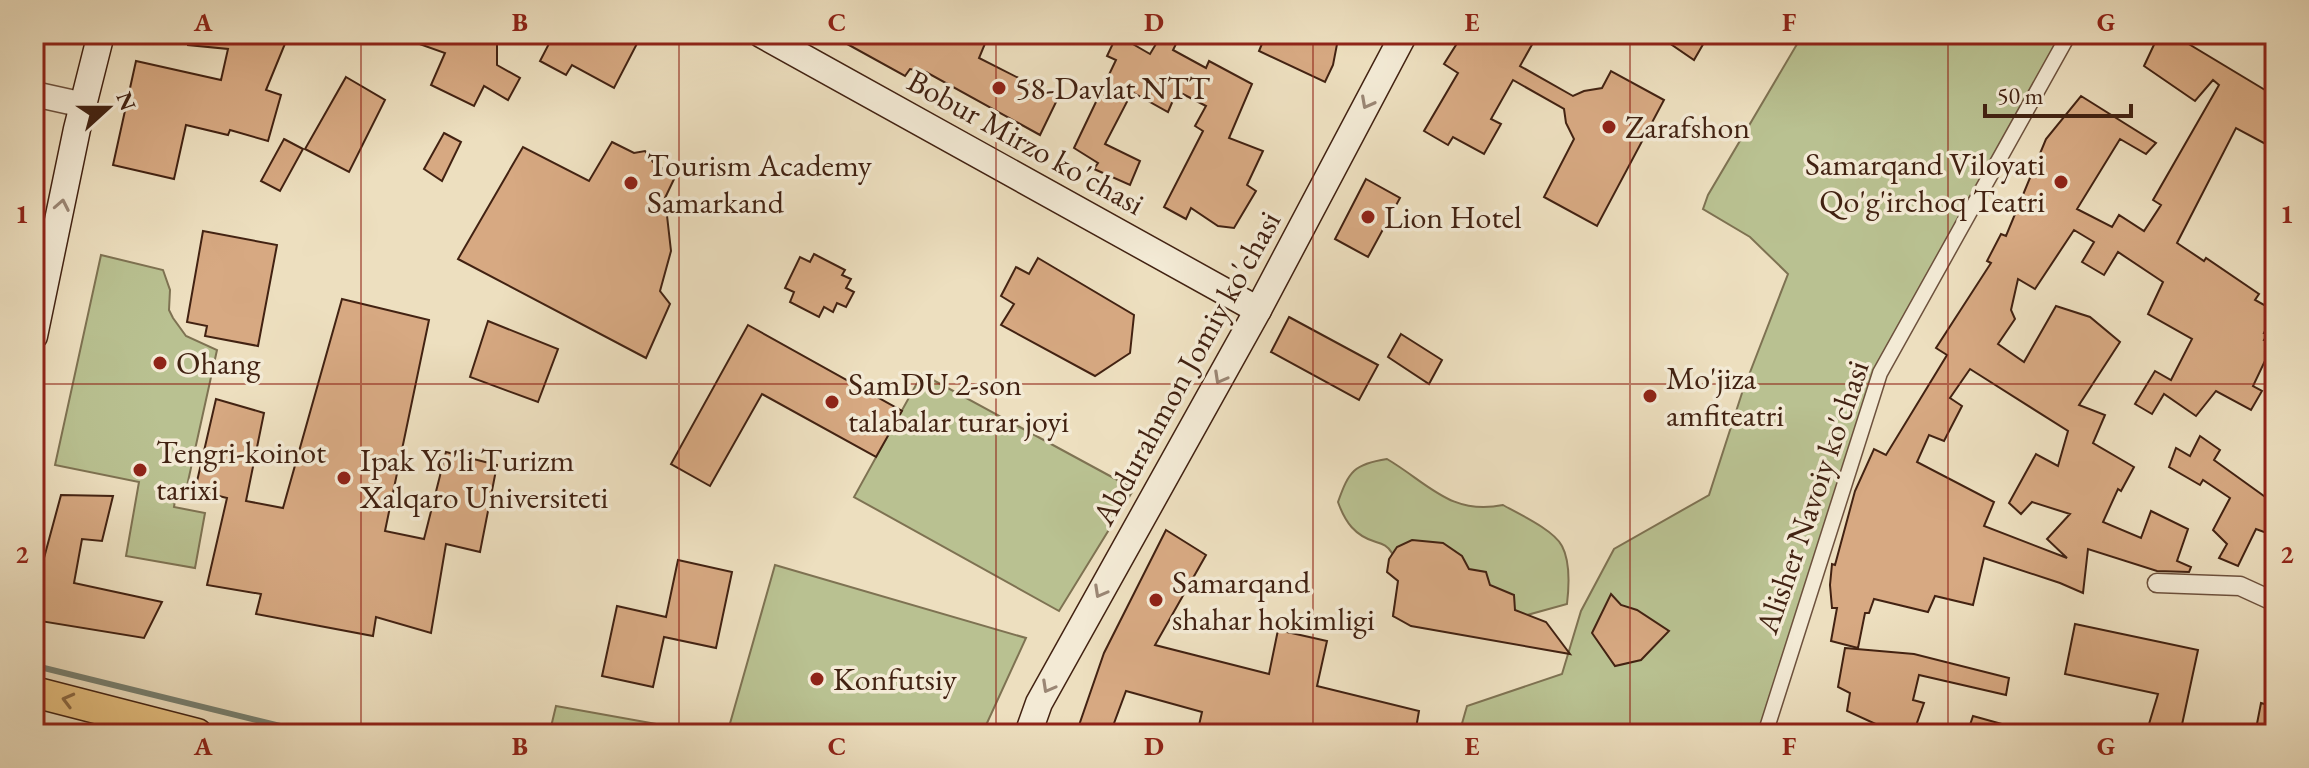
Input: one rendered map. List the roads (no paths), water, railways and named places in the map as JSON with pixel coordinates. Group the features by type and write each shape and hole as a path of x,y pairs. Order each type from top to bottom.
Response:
{"main road":[{"path":"34,336 77,129 101,34"},
{"name":"Bobur Mirzo ko'chasi","path":"761,34 1258,310"},
{"name":"Abdurahmon Jomiy ko'chasi","path":"1028,734 1039,703 1258,310 1404,34"},
{"path":"34,692 197,734"}],"street":[{"name":"Alisher Navoiy ko'chasi","path":"1765,734 1880,373 2069,34"},
{"path":"34,94 84,105"},
{"path":"2157,583 2240,586 2275,602"}],"waterway":[{"path":"34,658 44,668 313,734"}],"place":[{"name":"58-Davlat NTT","path":"999,88"},
{"name":"Zarafshon","path":"1609,127"},
{"name":"Samarqand Viloyati Qo'g'irchoq Teatri","path":"2061,182"},
{"name":"Tourism Academy Samarkand","path":"631,183"},
{"name":"Lion Hotel","path":"1368,217"},
{"name":"Ohang","path":"160,363"},
{"name":"Mo'jiza amfiteatri","path":"1650,396"},
{"name":"SamDU 2-son talabalar turar joyi","path":"832,402"},
{"name":"Tengri-koinot tarixi","path":"140,470"},
{"name":"Ipak Yo'li Turizm Xalqaro Universiteti","path":"344,478"},
{"name":"Samarqand shahar hokimligi","path":"1156,600"},
{"name":"Konfutsiy","path":"817,679"}]}
